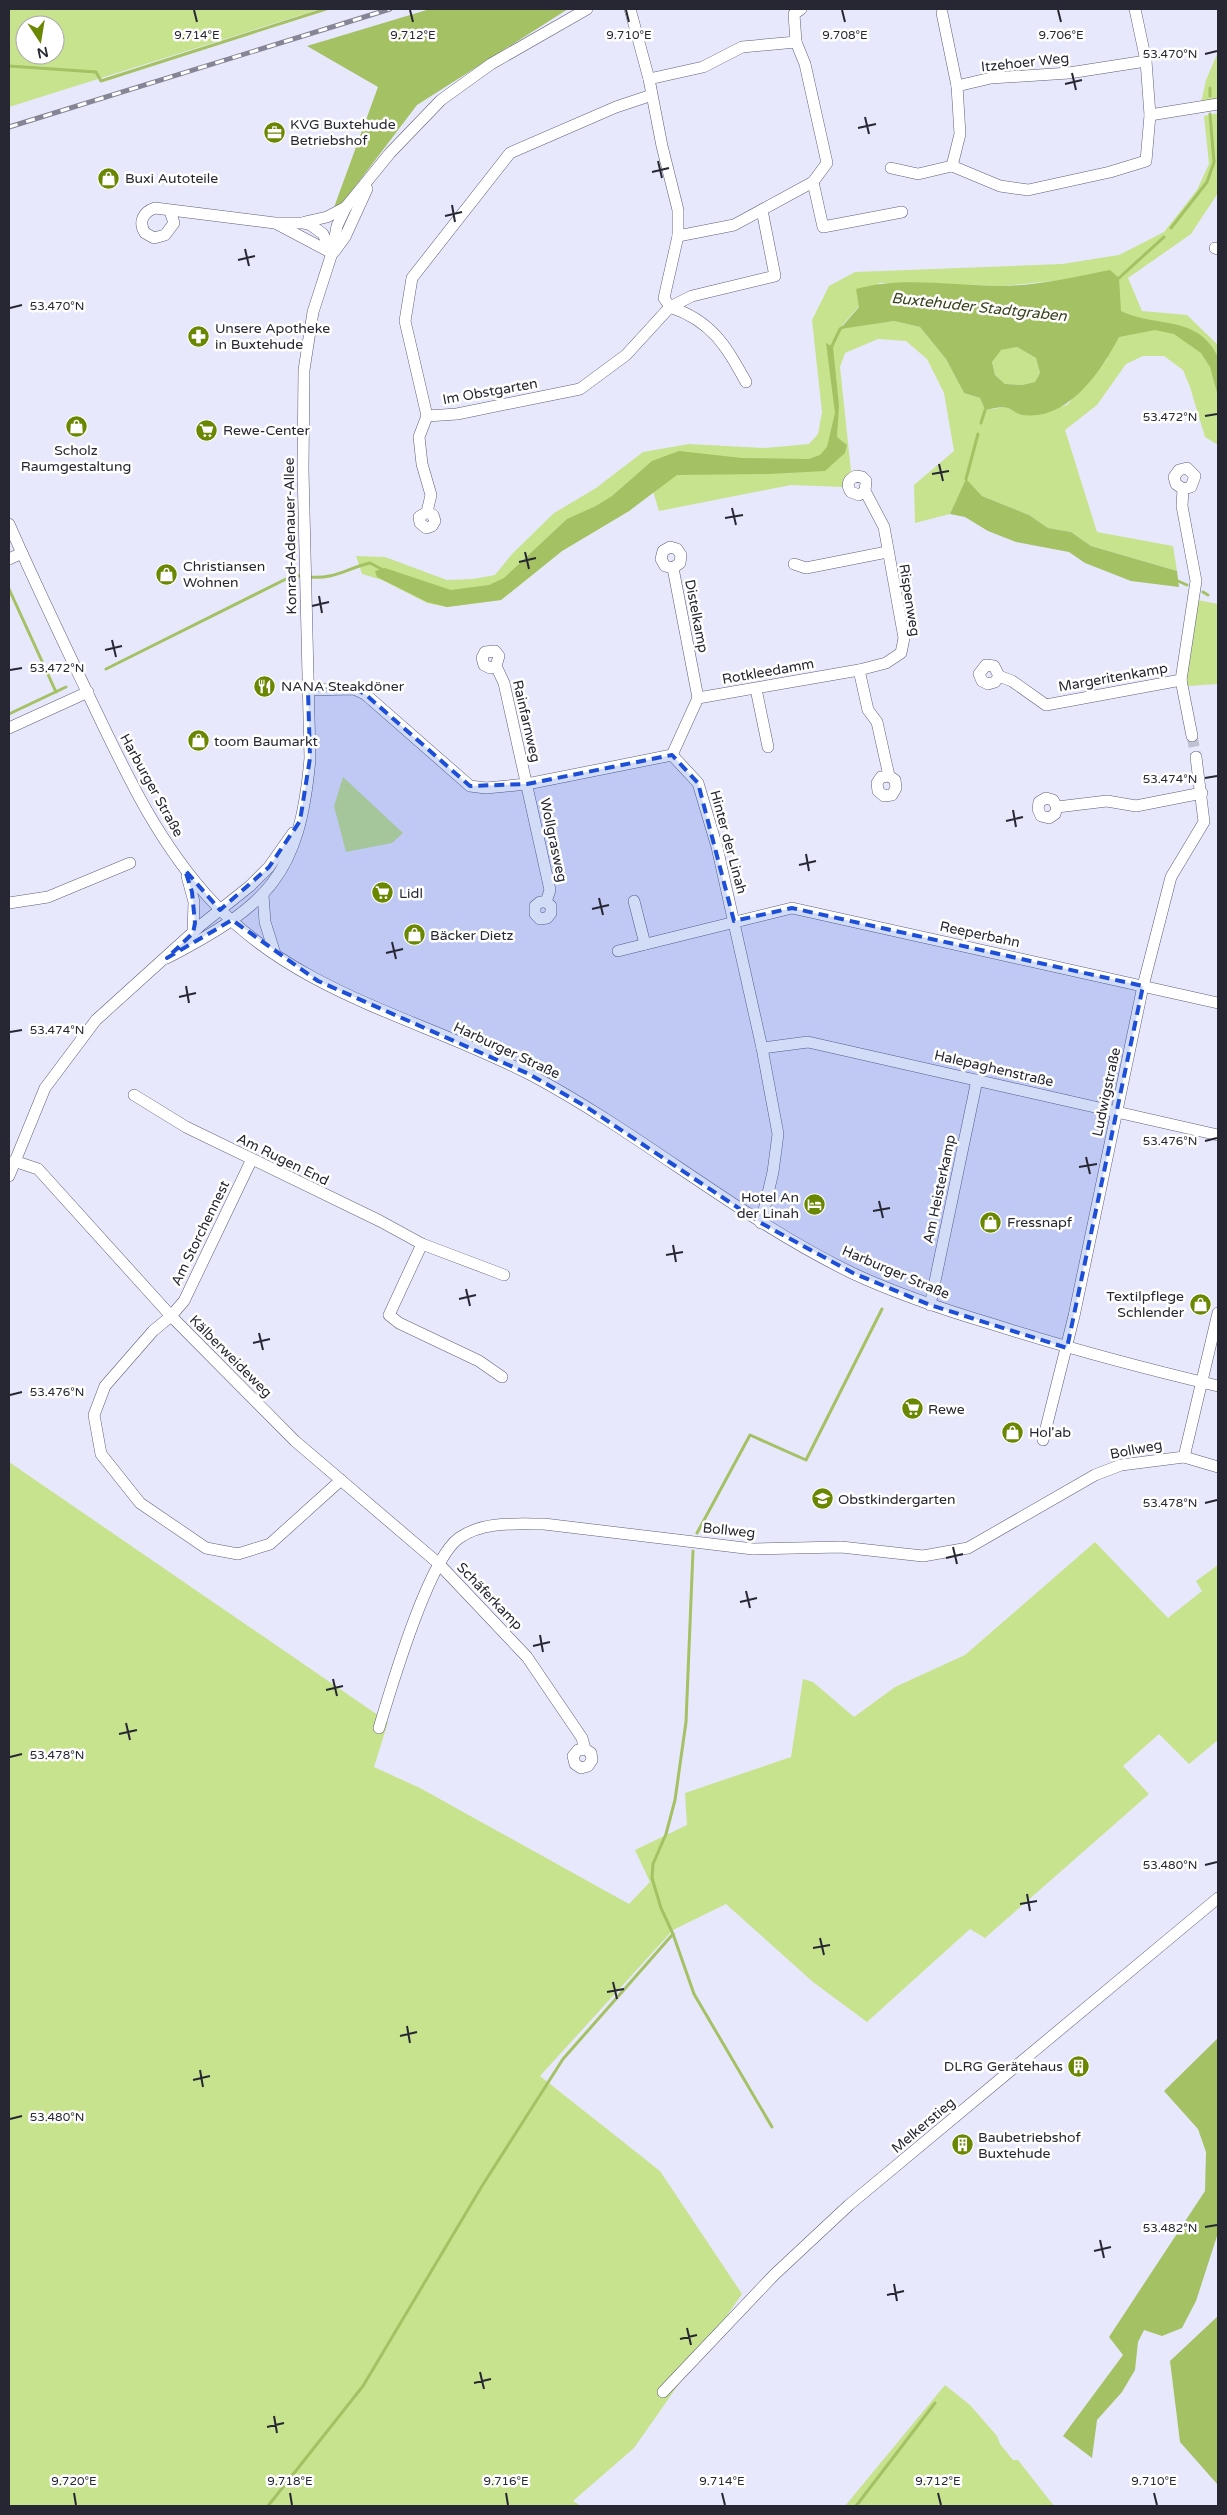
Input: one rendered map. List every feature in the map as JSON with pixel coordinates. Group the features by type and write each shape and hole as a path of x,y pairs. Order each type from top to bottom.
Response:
{"street":[{"name":"Konrad-Adenauer-Allee","path":"167,958 211,935 263,895 289,859 300,821 307,787 310,758 303,461 304,370 313,312 332,254 337,226 346,208 422,117 463,83 499,59 587,9"},
{"path":"630,9 649,79 678,210 678,236 664,298 670,307 684,312 714,330 746,382"},
{"path":"678,236 734,225 813,182 827,163 805,64 796,42 794,14 801,9"},
{"path":"891,168 918,174 952,166 1000,186 1028,190 1110,172 1146,161 1150,115 1146,61 1135,9"},
{"path":"942,13 957,86 960,134 952,166"},
{"path":"649,79 703,67 742,47 796,42"},
{"name":"Itzehoer Weg","path":"957,86 991,78 1069,74 1146,61"},
{"name":"Im Obstgarten","path":"652,95 616,107 510,153 412,278 405,321 427,416 457,414 580,389 626,355 670,307"},
{"path":"1150,115 1218,104"},
{"name":"Konrad-Adenauer-Allee","path":"332,254 345,237 374,173"},
{"path":"813,182 823,227 902,212"},
{"name":"Konrad-Adenauer-Allee","path":"192,213 174,223 165,235 159,238 149,236 143,229 142,219 149,210 155,208 275,223 303,223 327,217 346,208"},
{"path":"670,307 692,296 775,276 762,210"},
{"path":"170,211 174,223"},
{"name":"Konrad-Adenauer-Allee","path":"275,223 332,254"},
{"path":"303,223 311,225 323,234 332,254"},
{"path":"427,416 419,437 422,464 431,495 427,512"},
{"path":"1183,489 1182,506 1196,581 1181,680 1192,736"},
{"name":"Rispenweg","path":"865,491 884,526 887,552 904,638 901,653"},
{"name":"Harburger Straße","path":"9,524 131,784 168,846 185,870 220,910 275,954 318,981 359,1001 529,1074 585,1106 762,1223 853,1273 930,1305 1066,1348 1218,1386"},
{"name":"Rispenweg","path":"794,564 806,568 887,552"},
{"path":"9,559 22,553"},
{"name":"Distelkamp","path":"672,568 698,698"},
{"name":"Rotkleedamm","path":"698,698 859,670 886,663 901,653"},
{"name":"Rainfarnweg","path":"496,666 504,682 527,784"},
{"path":"859,670 868,710 877,722 889,776"},
{"name":"Margeritenkamp","path":"999,676 1012,681 1046,705 1181,680"},
{"path":"308,690 354,689 365,694 470,786 486,788 527,784 672,755 698,698"},
{"path":"756,689 768,747"},
{"path":"9,728 88,692"},
{"name":"Hinter der Linah","path":"672,755 698,783 717,847 762,1048 778,1134 773,1172 762,1223"},
{"name":"Ludwigstraße","path":"1043,1440 1066,1348 1118,1112 1143,986 1171,877 1204,822 1196,757"},
{"name":"Wollgrasweg","path":"527,784 550,890 546,902"},
{"path":"1057,807 1107,801 1136,806 1202,794"},
{"name":"Konrad-Adenauer-Allee","path":"167,958 193,933 250,886 269,867 300,821"},
{"path":"9,903 48,897 130,863"},
{"path":"185,870 194,902 193,933"},
{"path":"263,895 265,922 275,954"},
{"path":"634,901 644,944"},
{"name":"Reeperbahn","path":"618,951 792,908 1218,1003"},
{"path":"9,1176 45,1088 66,1059 96,1020 167,958"},
{"name":"Halepaghenstraße","path":"762,1048 808,1042 1218,1134"},
{"name":"Am Heisterkamp","path":"930,1305 977,1080"},
{"name":"Am Rugen End","path":"134,1095 186,1128 251,1161 380,1221 422,1244 504,1275"},
{"name":"Kälberweideweg","path":"14,1161 38,1169 171,1316 295,1441 438,1563"},
{"name":"Am Storchennest","path":"251,1161 184,1301 171,1316 153,1331 105,1386 94,1415 101,1454 140,1503 206,1548 238,1554 270,1544 341,1480"},
{"path":"422,1244 389,1315 399,1323 479,1361 502,1378"},
{"name":"Bollweg","path":"1184,1457 1218,1313"},
{"name":"Bollweg","path":"379,1728 417,1615 438,1563 457,1538 479,1528 512,1524 544,1524 753,1549 840,1547 923,1556 968,1548 1095,1476 1120,1465 1184,1457 1218,1467"},
{"name":"Schäferkamp","path":"438,1563 528,1657 582,1738 585,1749"},
{"name":"Melkerstieg","path":"663,2392 774,2275 849,2205 1218,1898"}],"highlighted area":[{"path":"354,689 365,694 470,786 527,784 672,755 698,783 734,921 792,908 1143,986 1067,1348 930,1305 853,1273 761,1223 585,1106 529,1074 318,981 232,920 167,958 193,933 195,923 192,892 185,870 220,910 269,867 300,821 310,758 308,690"}],"shaded area":[{"path":"9,9 320,9 9,107"},
{"path":"430,9 568,9 417,105 329,221 378,87 307,46"},
{"path":"1218,52 1218,99 1201,103 1206,80"},
{"path":"1218,113 1218,193 1191,234 1128,278 1142,311 1187,315 1218,345 1218,445 1205,437 1183,370 1164,356 1143,356 1126,364 1097,405 1065,430 1097,532 1173,546 1177,571 1091,546 1071,532 1048,528 1029,515 982,496 966,480 950,514 915,523 914,485 954,451 944,393 927,359 906,341 878,339 845,353 840,367 851,471 842,487 791,485 659,511 653,491 629,511 562,551 501,600 447,607 427,603 382,580 362,574 356,556 385,557 447,580 473,579 495,575 512,554 554,513 596,488 643,452 689,444 765,448 809,444 818,434 822,412 812,320 829,286 855,272 1062,264 1119,255 1164,232 1197,190 1209,164 1204,116","holes":["1053,281 1107,359 1067,405 1022,415 1006,407 985,410 980,398 964,393 946,359 920,327 894,321 840,328 879,283 1002,286"]},
{"path":"1017,347 1036,358 1040,373 1035,382 1022,385 1005,384 995,375 992,362 1000,350"},
{"path":"1198,600 1218,604 1218,684 1188,686 1185,672"},
{"path":"343,777 403,833 392,843 346,852 334,806"},
{"path":"9,1462 388,1722 374,1767 420,1788 629,1904 650,1882 635,1850 687,1825 685,1793 791,1757 803,1679 813,1682 854,1717 895,1687 965,1655 1095,1542 1168,1618 1202,1591 1196,1581 1218,1565 1218,1740 1189,1764 1159,1734 1123,1766 1149,1794 985,1938 970,1929 867,2022 813,1982 726,1904 673,1930 540,2076 660,2171 742,2294 634,2448 573,2501 581,2506 9,2506"},
{"path":"1218,2038 1218,2233 1196,2301 1182,2328 1162,2336 1144,2330 1138,2342 1135,2370 1122,2392 1097,2420 1092,2458 1063,2436 1123,2355 1109,2337 1205,2191 1206,2152 1198,2129 1164,2091"},
{"path":"1218,2316 1218,2485 1180,2442 1170,2361"},
{"path":"945,2385 970,2405 997,2436 1000,2444 1013,2460 1018,2460 1054,2506 845,2506"}],"water":[{"path":"1110,270 1119,278 1121,311 1134,316 1187,328 1199,334 1209,343 1219,361 1218,396 1210,367 1201,353 1174,334 1155,330 1119,337 1093,378 1069,402 1054,410 1039,415 1022,415 1005,407 985,410 980,398 964,393 946,359 920,327 894,321 840,329 859,307 856,289 874,285 910,282 1014,286 1042,283","holes":["1017,347 1036,358 1040,373 1035,382 1022,385 1005,384 995,375 992,362 1001,350"]},
{"path":"826,343 833,347 839,406 837,437 847,445 845,453 825,471 677,475 629,511 562,551 501,600 447,607 427,602 377,577 375,571 385,568 451,590 489,585 504,578 567,519 596,506 612,496 652,461 679,451 742,458 809,459 820,455 827,447 835,413"},
{"path":"966,479 982,496 1029,515 1048,528 1071,532 1091,546 1177,571 1179,587 1131,581 1085,563 1069,552 1016,542 988,531 965,517 950,514"}],"waterway":[{"path":"9,66 96,72 101,81 326,9"},
{"path":"1210,88 1210,96"},
{"path":"1171,228 1207,182 1214,162 1210,114"},
{"path":"1119,278 1164,237"},
{"name":"Buxtehuder Stadtgraben","path":"830,350 840,329 843,327"},
{"path":"981,423 985,410"},
{"path":"966,479 978,434"},
{"name":"Buxtehuder Stadtgraben","path":"309,577 334,575 370,563 385,571"},
{"name":"Buxtehuder Stadtgraben","path":"106,669 292,576 303,576"},
{"path":"1178,581 1187,585"},
{"path":"9,589 56,692"},
{"path":"1203,592 1208,595"},
{"name":"Buxtehuder Stadtgraben","path":"9,714 66,687"},
{"path":"697,1533 750,1435 806,1460 882,1309"},
{"path":"268,2506 363,2386 482,2186 563,2059 673,1934 661,1908 652,1878 653,1864 666,1834 675,1800 686,1722 693,1551"},
{"path":"673,1934 694,1994 772,2127"},
{"path":"856,2506 935,2403"}],"tunnel":[{"path":"1192,736 1196,757"}],"railway":[{"path":"9,127 390,9"}],"place":[{"name":"KVG Buxtehude Betriebshof","path":"274,132"},
{"name":"Buxi Autoteile","path":"109,178"},
{"name":"Unsere Apotheke in Buxtehude","path":"199,336"},
{"name":"Scholz Raumgestaltung","path":"76,427"},
{"name":"Rewe-Center","path":"207,430"},
{"name":"Christiansen Wohnen","path":"167,574"},
{"name":"NANA Steakdöner","path":"265,686"},
{"name":"toom Baumarkt","path":"198,741"},
{"name":"Lidl","path":"383,893"},
{"name":"Bäcker Dietz","path":"414,935"},
{"name":"Hotel An der Linah","path":"815,1205"},
{"name":"Fressnapf","path":"991,1222"},
{"name":"Textilpflege Schlender","path":"1200,1304"},
{"name":"Rewe","path":"912,1409"},
{"name":"Hol'ab","path":"1013,1432"},
{"name":"Obstkindergarten","path":"822,1499"},
{"name":"DLRG Gerätehaus","path":"1079,2066"},
{"name":"Baubetriebshof Buxtehude","path":"962,2145"}]}
